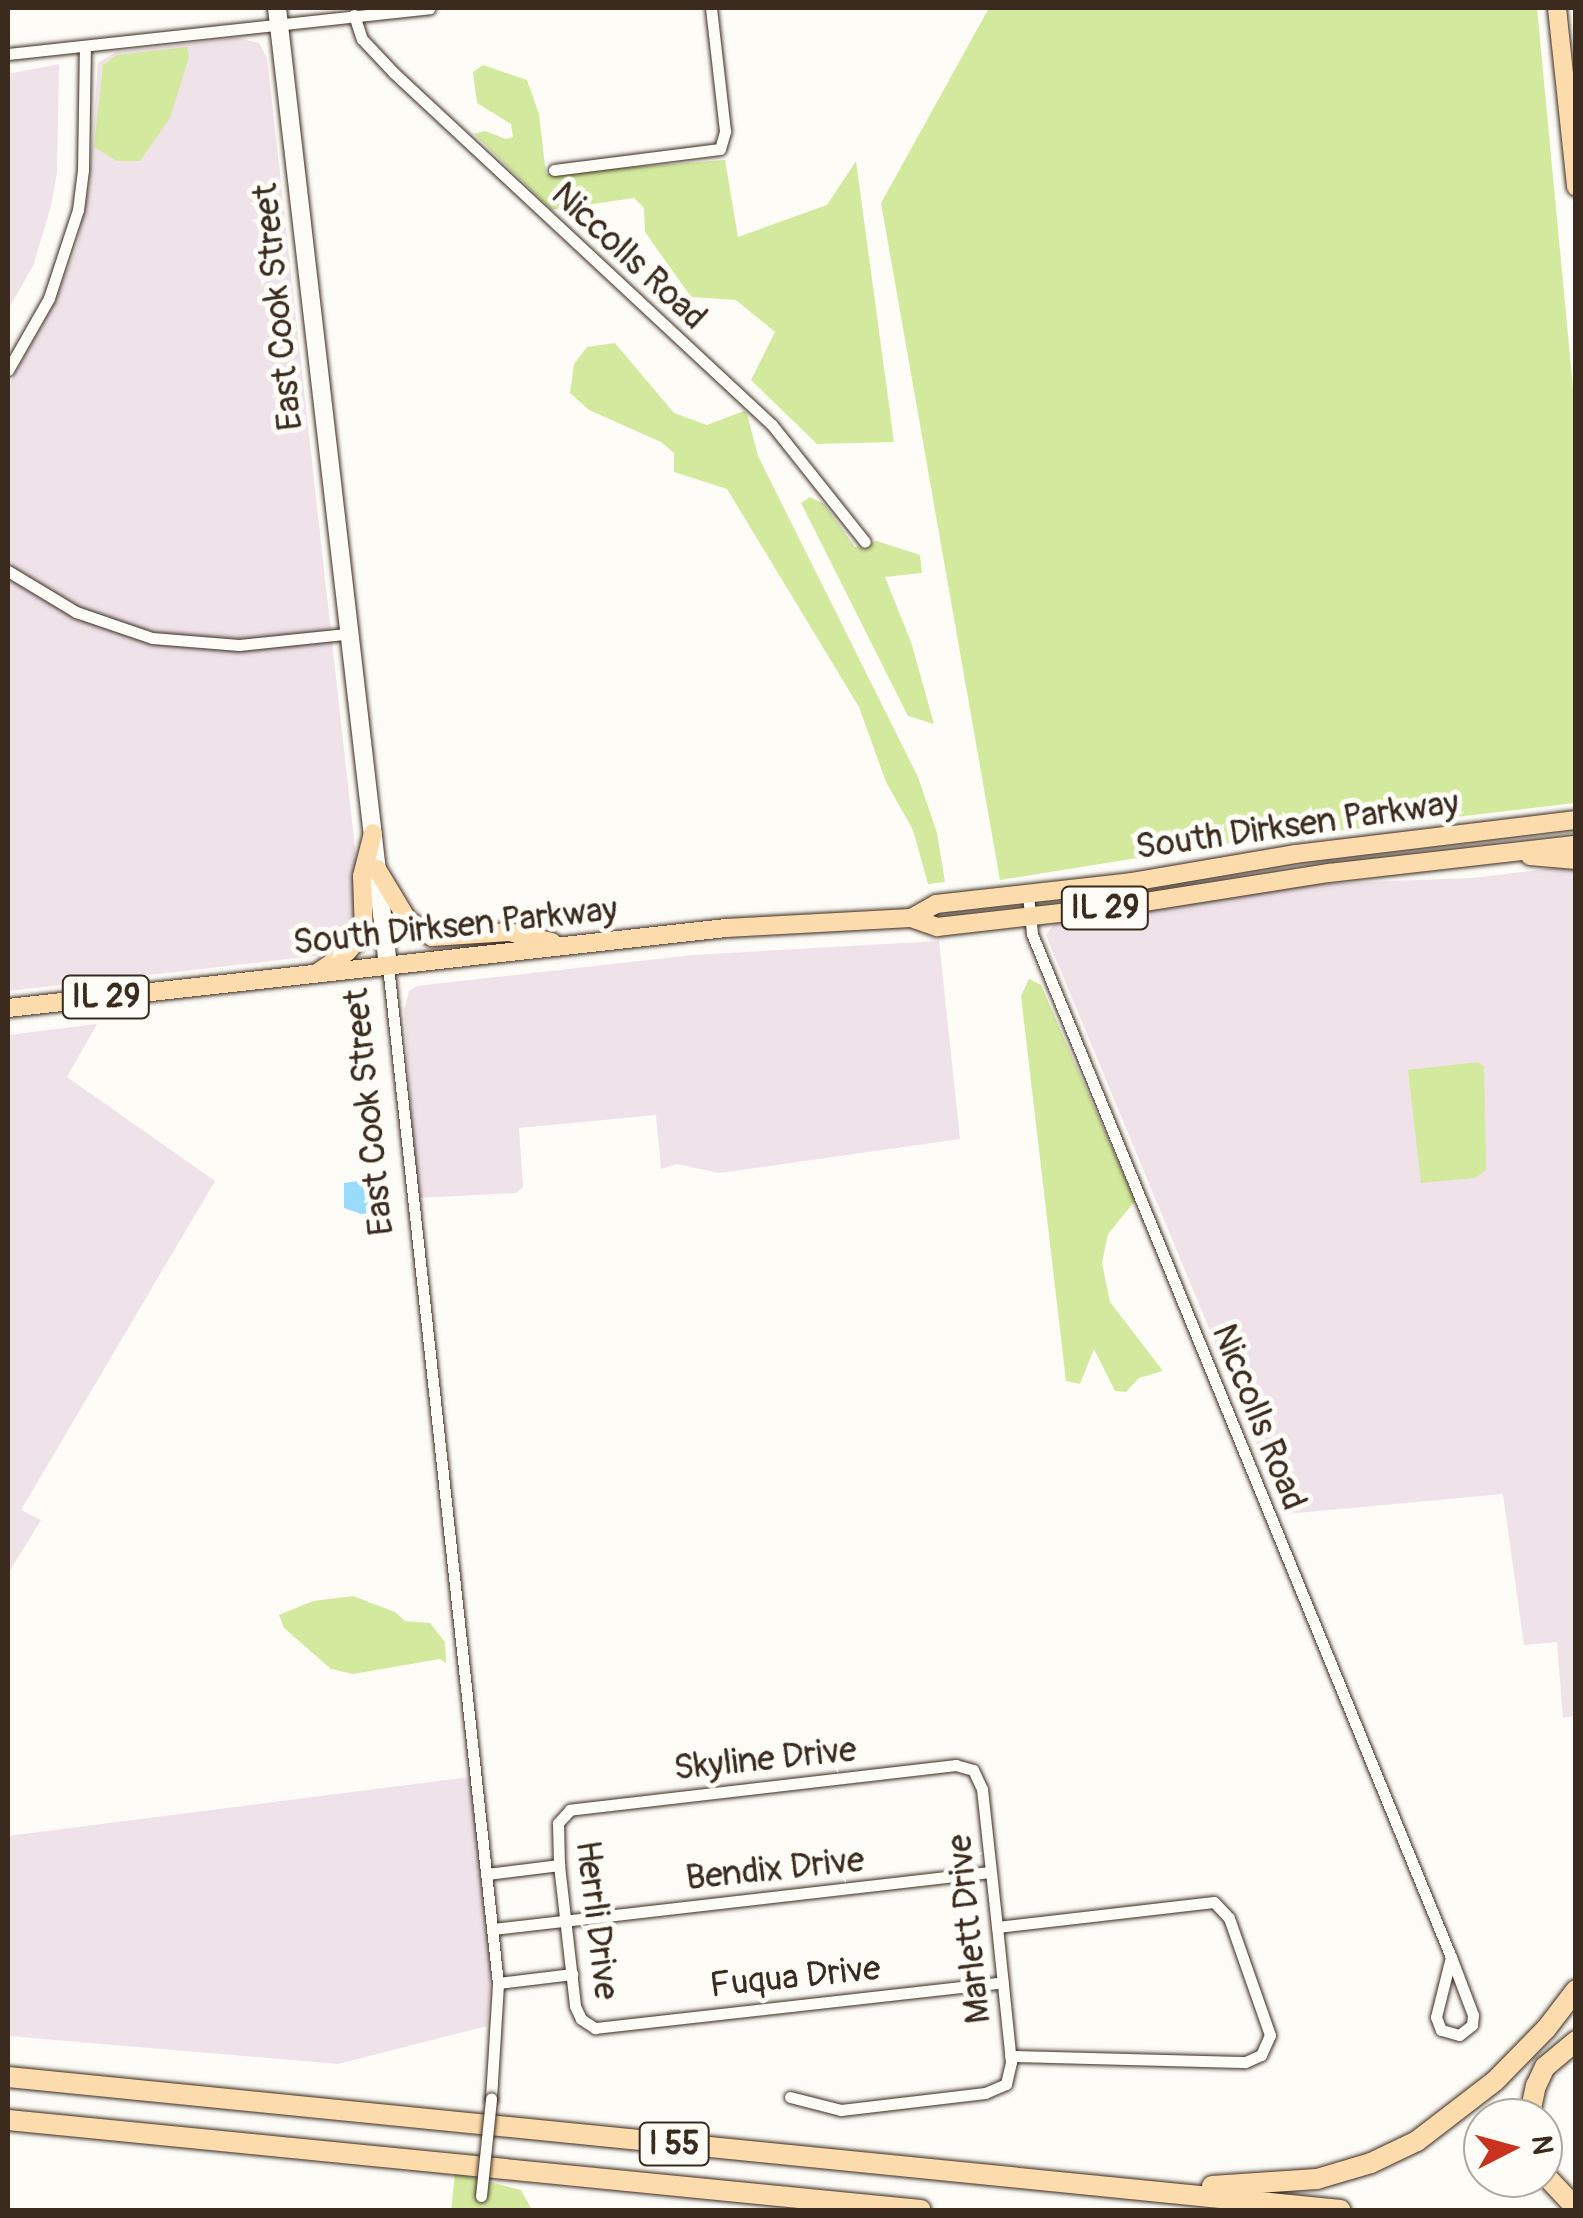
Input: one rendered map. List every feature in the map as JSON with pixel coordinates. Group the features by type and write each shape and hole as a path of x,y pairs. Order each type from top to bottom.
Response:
{"highway":[{"path":"1050,2181 1146,2180 1225,2187 1346,2172 1417,2140 1470,2102 1546,2029 1576,1990"},
{"path":"1536,2098 1546,2067 1576,2041"},
{"name":"I 55","path":"8,2078 1340,2210"},
{"name":"I 55","path":"8,2120 921,2210"}],"main road":[{"path":"1557,8 1575,183"},
{"name":"South Dirksen Parkway","path":"911,918 936,904 1028,895 1295,854 1572,819"},
{"path":"314,974 348,952 364,934 362,876 373,833"},
{"name":"South Dirksen Parkway","path":"8,1008 716,929 911,918 938,927 1329,873 1576,845"},
{"path":"1510,852 1576,860"},
{"path":"377,869 407,919 432,937 509,932 567,946"}],"street":[{"path":"8,54 278,16 354,16 429,8"},
{"path":"554,170 720,149 725,131 711,8"},
{"name":"East Cook Street","path":"278,16 346,634 388,966 428,1366 498,1983 480,2210"},
{"name":"Niccolls Road","path":"354,16 362,38 394,73 772,425 865,542"},
{"path":"8,370 49,298 76,218 83,170 85,46"},
{"path":"8,571 76,612 152,638 240,646 346,634"},
{"name":"Niccolls Road","path":"1028,895 1032,934 1451,1956 1472,2015 1472,2025 1459,2035 1441,2030 1436,2017 1451,1956"},
{"name":"Skyline Drive","path":"564,1815 578,1808 956,1765 972,1770"},
{"name":"Marlett Drive","path":"790,2097 842,2110 985,2092 1006,2084 1010,2056 997,1927 982,1789 972,1770"},
{"name":"Herrli Drive","path":"564,1815 557,1830 559,1865 575,2006 581,2020 594,2028"},
{"path":"487,1874 559,1865"},
{"name":"Bendix Drive","path":"493,1929 990,1872"},
{"path":"997,1927 1214,1902 1229,1918 1270,2035 1266,2050 1245,2062 1010,2056"},
{"path":"498,1983 572,1974"},
{"name":"Fuqua Drive","path":"594,2028 1002,1982"}],"shaded area":[{"path":"238,38 259,43 267,58 361,902 360,926 336,952 315,956 8,991 8,386 53,306 77,246 89,188 98,63 116,52"},
{"path":"59,64 57,173 51,206 33,266 8,310 8,74"},
{"path":"1556,868 1575,870 1575,1716 1563,1718 1557,1642 1524,1645 1503,1494 1286,1514 1046,935 1056,922 1318,884 1472,878"},
{"path":"939,941 960,1139 719,1173 677,1164 661,1169 656,1115 519,1128 523,1187 516,1193 417,1198 404,1010 409,991 417,986 693,955"},
{"path":"97,1024 67,1077 215,1181 21,1510 41,1520 8,1574 8,1035"},
{"path":"470,1777 491,1967 487,2026 338,2064 8,2036 8,1836"}],"green space":[{"path":"989,8 1537,8 1575,409 1575,803 1224,844 1000,880 881,203"},
{"path":"187,47 189,57 170,118 140,161 117,161 94,147 103,65 117,55"},
{"path":"483,65 527,80 539,114 546,174 725,160 738,237 827,205 856,161 894,442 817,444 751,380 775,332 736,300 691,297 645,232 644,208 634,198 552,210 474,134 485,131 506,139 513,137 511,124 477,103 473,72"},
{"path":"615,343 674,413 707,425 744,411 747,414 758,456 918,777 937,833 945,882 928,884 913,830 886,782 859,707 727,489 674,472 674,453 661,442 589,410 570,393 574,364 587,347"},
{"path":"810,497 824,504 855,547 877,541 920,555 922,573 885,577 911,642 934,724 908,716 801,503"},
{"path":"1029,979 1041,985 1135,1201 1108,1234 1102,1263 1110,1302 1163,1371 1139,1378 1126,1392 1115,1391 1094,1349 1080,1384 1066,1381 1021,996"},
{"path":"1478,1062 1484,1066 1486,1170 1475,1178 1421,1183 1408,1070"},
{"path":"353,1596 395,1612 405,1621 430,1623 445,1642 446,1663 440,1659 353,1674 331,1669 284,1628 279,1615 313,1601"},
{"path":"455,2173 521,2190 532,2210 451,2210"}],"water":[{"path":"381,1178 386,1184 386,1211 361,1214 344,1208 344,1183"}]}
